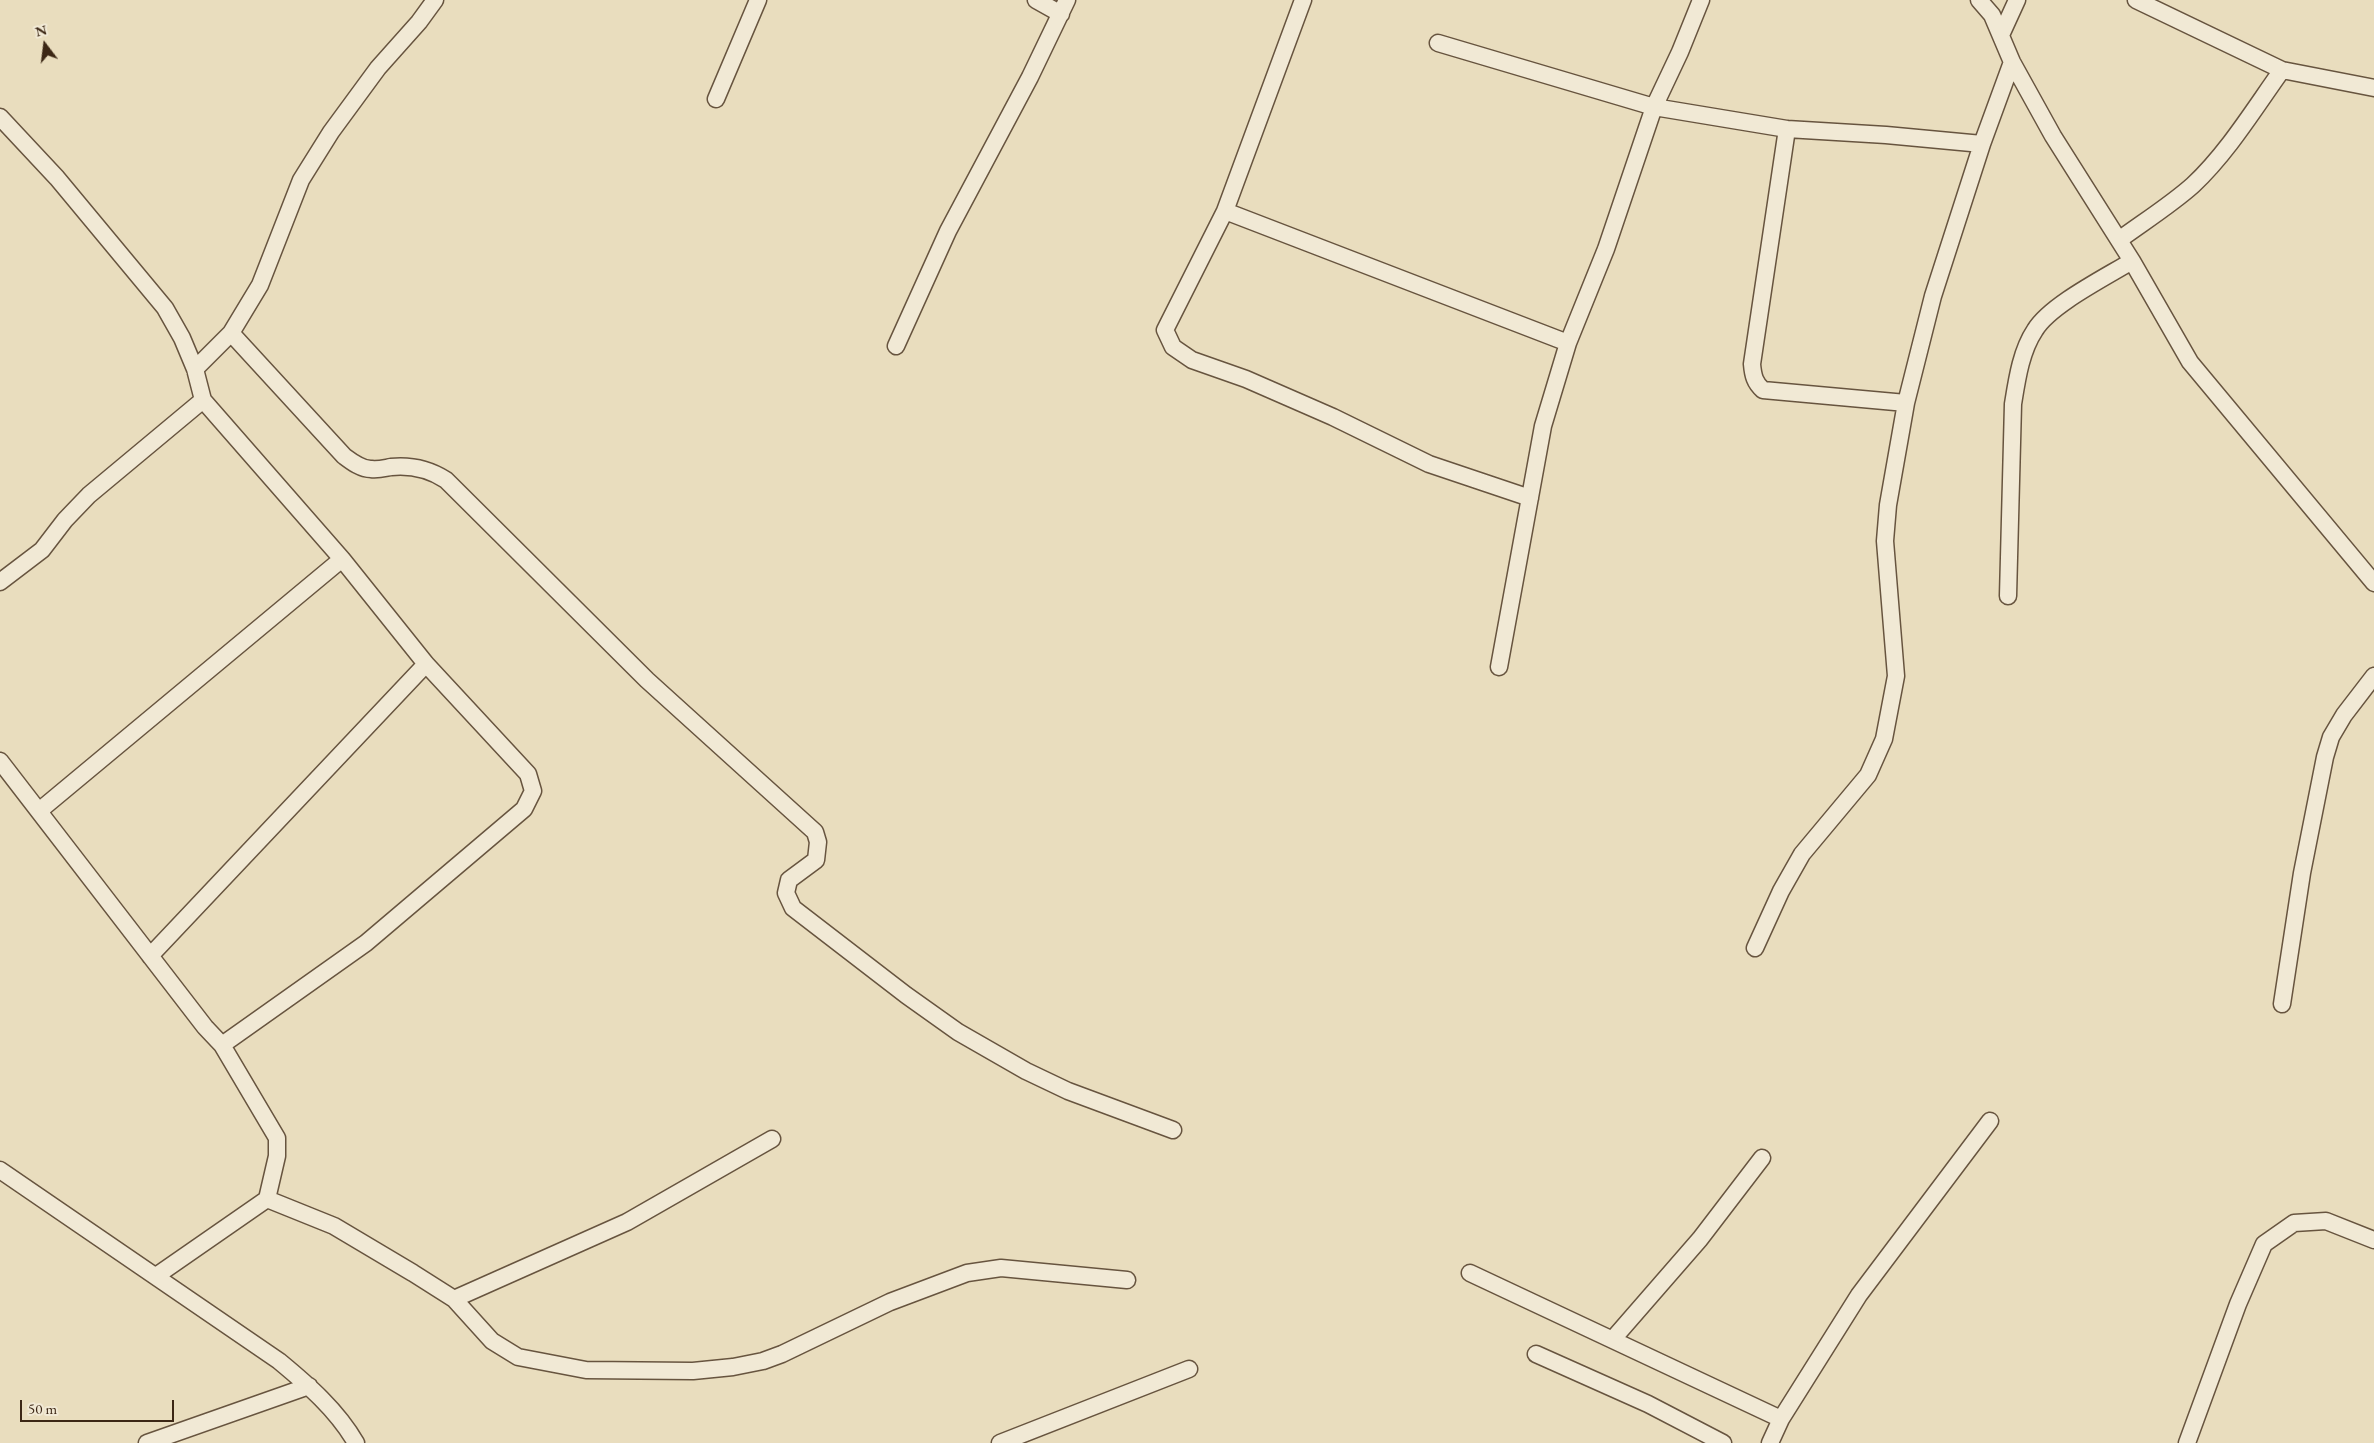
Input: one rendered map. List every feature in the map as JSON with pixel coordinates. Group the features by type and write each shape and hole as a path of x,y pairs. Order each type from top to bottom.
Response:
{"street":[{"path":"195,369 231,332 260,285 302,180 322,146 378,68 419,22 435,0"},
{"path":"716,99 758,0"},
{"path":"896,346 948,231 1030,77 1064,7 1036,0"},
{"path":"1303,0 1225,211 1165,330 1173,347 1192,360 1246,379 1324,413 1429,464 1530,498"},
{"path":"1499,666 1543,426 1568,343 1606,249 1654,107 1680,52 1701,0"},
{"path":"1979,0 1992,15 2012,62 2068,161 2132,261 2190,362 2374,584"},
{"path":"2001,35 2016,0"},
{"path":"2136,0 2282,70 2374,88"},
{"path":"1438,43 1654,107 1787,129 1982,144"},
{"path":"1755,948 1781,890 1802,854 1868,775 1884,739 1896,676 1886,541 1888,504 1906,404 1933,296 1982,144 2012,62"},
{"path":"2119,240 2192,186 2207,171 2227,147 2282,70"},
{"path":"0,117 57,178 165,308 182,338 195,369 203,400 342,559 426,664 528,774 533,791 524,809 366,943 222,1045"},
{"path":"1787,129 1752,364 1757,385 1763,390 1906,404"},
{"path":"1225,211 1568,343"},
{"path":"2008,596 2013,404 2018,376 2028,346 2035,329 2050,314 2132,261"},
{"path":"231,332 344,456 358,465 371,470 393,467 420,468 434,472 446,480 647,680 814,832 818,842 816,860 789,880 786,893 793,908 958,1032 1026,1071 1076,1095 1173,1130"},
{"path":"0,582 42,550 71,513 89,494 203,400"},
{"path":"39,811 342,559"},
{"path":"150,956 426,664"},
{"path":"2282,1004 2302,873 2325,757 2331,737 2344,715 2374,676"},
{"path":"0,762 205,1027 222,1045 277,1138 277,1156 267,1199 156,1276"},
{"path":"1770,1443 1781,1419 1859,1295 1990,1121"},
{"path":"454,1300 626,1222 772,1139"},
{"path":"1613,1339 1700,1239 1762,1158"},
{"path":"0,1170 279,1361 309,1386 348,1430 356,1443"},
{"path":"267,1199 334,1226 454,1300 492,1341 518,1357 586,1370 693,1371 733,1367 769,1358 890,1302 967,1272 1002,1268 1128,1280"},
{"path":"2187,1443 2235,1313 2264,1244 2294,1223 2326,1221 2374,1240"},
{"path":"1470,1273 1781,1419"},
{"path":"1536,1354 1648,1404 1723,1443"},
{"path":"1000,1443 1189,1369"},
{"path":"147,1443 309,1386"}]}
